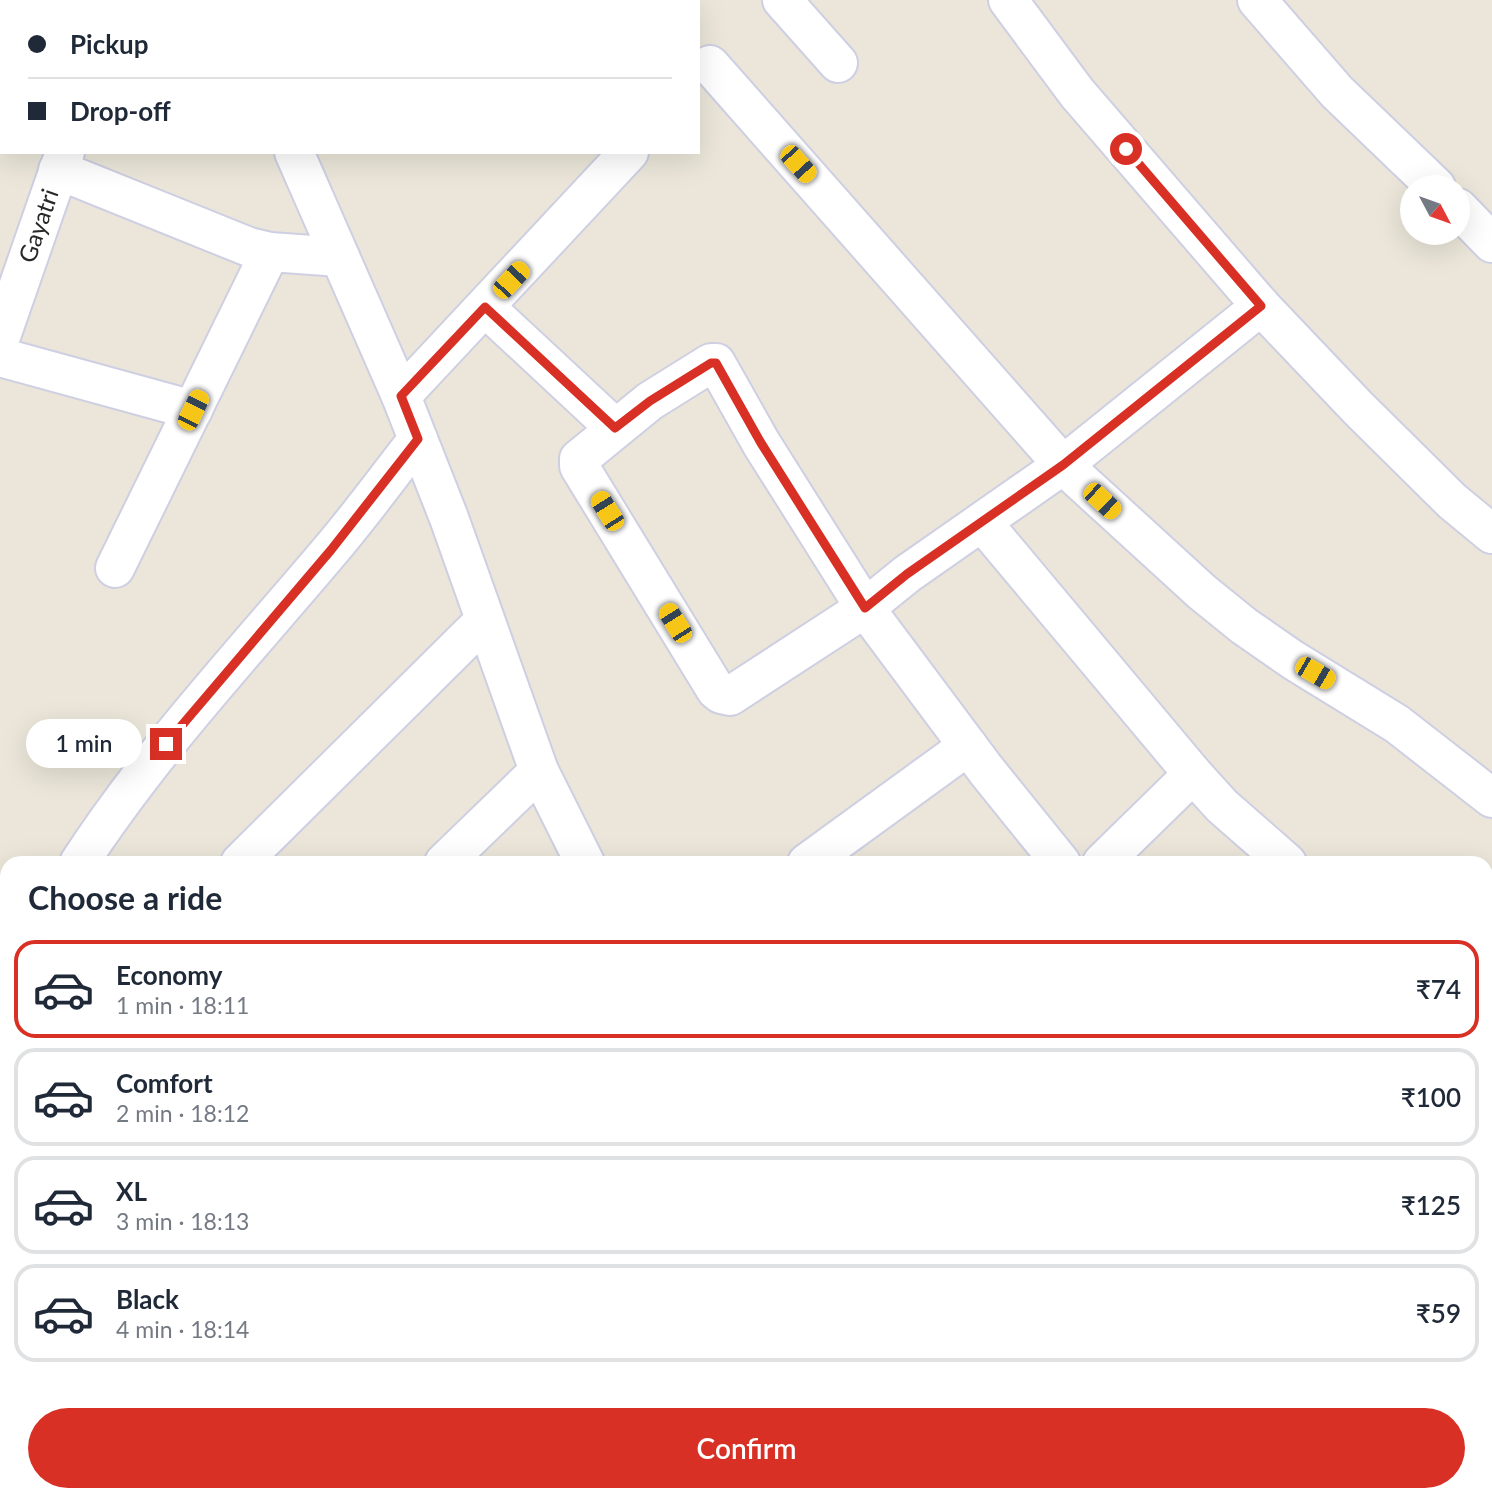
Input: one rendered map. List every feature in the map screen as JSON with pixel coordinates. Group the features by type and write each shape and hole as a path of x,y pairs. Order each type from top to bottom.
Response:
{"street":[{"path":"782,0 838,63"},
{"path":"1007,0 1077,93 1261,306 1452,501 1492,534"},
{"path":"1257,0 1337,92 1423,175"},
{"path":"702,64 1063,465 1202,592 1244,626 1293,660 1397,724 1492,798"},
{"path":"295,154 401,396 539,771 581,856"},
{"path":"401,396 627,154"},
{"path":"61,161 237,243 270,252 340,257"},
{"name":"Gayatri","path":"0,339 61,161"},
{"path":"1470,220 1492,243"},
{"path":"115,568 270,252"},
{"path":"1055,856 968,746 865,608 761,443 716,363 711,363 650,401 579,457 579,466 716,690 730,696 865,608 907,574 1063,465 1261,306"},
{"path":"485,307 615,428"},
{"path":"0,356 193,410"},
{"path":"84,856 108,818 195,708 331,550 418,439"},
{"path":"982,522 1193,774 1222,806 1279,856"},
{"path":"247,856 485,620"},
{"path":"817,856 968,746"},
{"path":"451,856 539,771"},
{"path":"1109,856 1193,774"}],"route":[{"path":"166,744 331,550 418,439 401,396 485,307 615,428 650,401 711,363 716,363 761,443 865,608 907,574 1063,465 1261,306 1126,149"}]}
